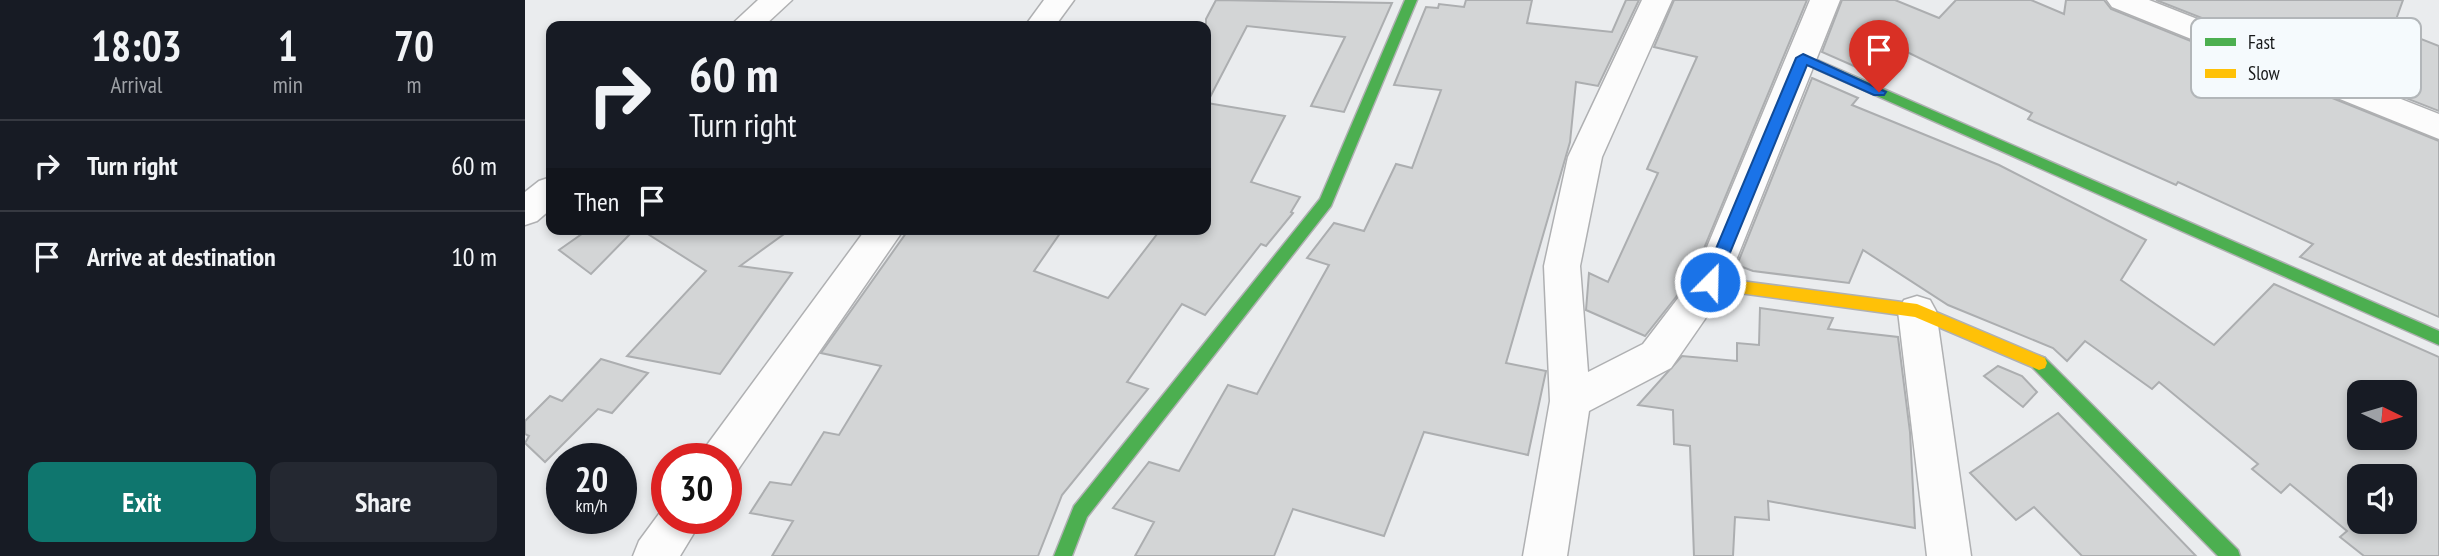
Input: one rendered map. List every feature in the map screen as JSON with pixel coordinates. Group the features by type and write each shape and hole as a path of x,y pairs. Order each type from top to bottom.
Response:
{"street":[{"path":"751,21 776,0"},
{"path":"1043,21 1059,0"},
{"path":"1063,556 1080,512 1327,202 1411,0"},
{"path":"1545,556 1570,401 1562,266 1585,157 1657,0"},
{"path":"1570,401 1657,356 1710,282 1825,0"},
{"path":"2122,0 2191,28"},
{"path":"1803,58 2439,338"},
{"path":"2367,98 2439,127"},
{"path":"525,212 546,194"},
{"path":"732,443 820,317 882,235"},
{"path":"1710,282 1917,311 2038,362 2231,556"},
{"path":"1917,311 1949,556"},
{"path":"655,556 670,534"}],"building":[{"path":"1216,0 1392,3 1344,112 1311,106 1345,37 1247,26 1211,95 1211,21 1206,19"},
{"path":"1466,0 1532,0 1527,23 1612,32 1626,0 1639,0 1598,86 1576,82 1570,142 1506,363 1546,371 1528,455 1424,432 1384,536 1293,509 1274,556 1135,556 1154,522 1113,508 1149,462 1179,471 1228,385 1257,394 1329,265 1307,258 1334,223 1364,231 1396,164 1412,168 1441,90 1394,85 1426,7 1438,8 1439,4 1464,7"},
{"path":"1674,0 1807,0 1700,258 1697,257 1692,272 1676,297 1645,336 1586,310 1589,273 1608,282 1658,173 1647,169 1697,57 1654,47"},
{"path":"1842,0 1895,0 1939,18 1956,0 2031,0 2064,14 2066,0 2104,0 2111,9 2191,41 2191,98 2332,98 2439,141 2439,317 2300,257 2313,244 2178,182 2176,185 2028,119 2032,113 1905,51 1879,77 1822,52"},
{"path":"2156,0 2403,0 2397,18 2202,18"},
{"path":"2421,39 2439,46 2439,111 2406,98 2421,98"},
{"path":"1812,78 1858,98 1852,105 1999,165 2146,240 2121,280 2214,345 2274,284 2439,357 2439,556 2364,556 2340,537 2347,531 2290,484 2281,493 2252,469 2258,464 2159,382 2152,389 2085,341 2067,361 2053,348 1948,305 1863,250 1849,283 1753,271 1737,265"},
{"path":"1211,104 1285,116 1251,182 1300,197 1291,212 1293,213 1266,246 1261,244 1205,315 1182,304 1127,382 1148,389 1062,495 1038,556 772,556 793,521 750,513 770,482 791,485 824,432 839,435 881,366 821,353 905,235 1059,235 1034,271 1108,298 1156,235 1211,235"},
{"path":"580,235 629,235 591,274 559,250"},
{"path":"649,235 783,235 740,266 792,273 720,374 627,356 706,271"},
{"path":"1760,308 1833,318 1828,329 1898,337 1910,432 1915,528 1768,501 1769,520 1735,517 1733,556 1694,556 1690,446 1674,444 1673,410 1638,405 1682,356 1737,361 1737,343 1759,345"},
{"path":"601,359 648,373 612,413 598,409 564,443 546,443 545,462 525,443 529,436 525,434 525,421 550,396 562,401"},
{"path":"1998,366 2022,376 2037,392 2023,407 1984,376"},
{"path":"2058,413 2196,556 2082,556 2034,507 2016,520 1970,473"}],"traffic: fast":[{"path":"1063,556 1080,512 1326,202 1411,0"},
{"path":"1803,58 2439,338"},
{"path":"2039,363 2231,556"}],"traffic: slow":[{"path":"1710,283 1917,311 2039,363"}],"route":[{"path":"1710,282 1803,58 1879,92"}]}
